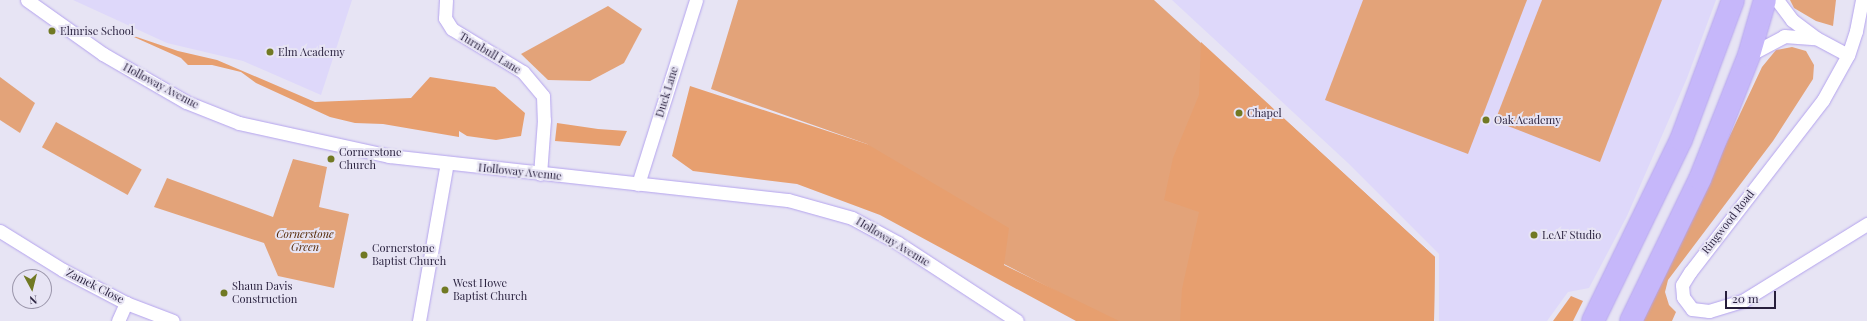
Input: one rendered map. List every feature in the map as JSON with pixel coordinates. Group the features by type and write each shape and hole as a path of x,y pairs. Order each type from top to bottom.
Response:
{"highway":[{"path":"1593,321 1681,140 1733,0"},
{"path":"1631,321 1700,179 1749,56 1765,0"}],"street":[{"name":"Holloway Avenue","path":"27,0 103,54 186,102 239,123 340,147 447,163 788,200 852,218 898,243 1017,321"},
{"name":"Turnbull Lane","path":"446,0 445,18 452,29 523,72 542,96 544,120 540,174"},
{"name":"Duck Lane","path":"638,184 696,0"},
{"path":"1777,0 1792,20 1816,38 1848,55"},
{"name":"Ringwood Road","path":"1862,0 1856,31 1848,55 1823,100 1690,272 1682,285 1683,297 1692,309 1709,311 1744,300 1784,277 1867,224"},
{"path":"1749,56 1784,36 1816,38"},
{"path":"419,321 447,163"},
{"name":"Zamek Close","path":"0,231 63,270 126,303 173,321"},
{"path":"118,321 126,303"}],"shaded area":[{"name":"Elm Academy","path":"73,0 352,0 321,95 243,61 167,43"},
{"name":"Oak Academy","path":"1172,0 1716,0 1687,78 1627,216 1589,288 1568,292 1547,321 1439,321 1439,254 1348,163"},
{"path":"125,33 178,51 217,60 315,102 411,98 430,77 495,87 525,113 521,136 496,140 467,136 459,131 459,137 383,124 355,123 330,117 256,83 241,72 212,65 188,65 181,58"},
{"path":"1201,42 1435,257 1434,321 1180,321 1182,289 1199,212 1164,200 1173,158 1199,95"},
{"path":"690,86 867,144 1009,228 1004,265 1119,321 1076,321 880,215 797,184 693,171 672,156"},
{"path":"557,123 598,129 627,131 620,146 555,141"},
{"path":"1571,296 1583,301 1573,321 1553,321"}],"green space":[{"path":"738,0 1154,0 1435,257 1434,321 1114,321 1004,264 867,144 711,89"},
{"path":"1363,0 1527,0 1468,154 1325,100"},
{"path":"1542,0 1662,0 1600,162 1495,121"},
{"path":"1790,0 1836,0 1833,26 1816,21 1794,8"},
{"path":"608,6 642,29 624,63 590,81 548,80 521,54"},
{"path":"1792,47 1806,51 1814,65 1813,79 1773,141 1668,280 1665,292 1669,305 1676,312 1672,321 1643,321 1762,67 1776,50"},
{"path":"0,77 35,103 20,133 0,120"},
{"path":"56,122 142,170 128,195 42,147"},
{"name":"Cornerstone Green","path":"293,159 327,167 319,207 349,214 334,288 278,276 264,243 154,207 167,178 273,217"}],"place":[{"name":"Elmrise School","path":"52,31"},
{"name":"Elm Academy","path":"270,52"},
{"name":"Chapel","path":"1239,113"},
{"name":"Oak Academy","path":"1486,120"},
{"name":"Cornerstone Church","path":"331,159"},
{"name":"LeAF Studio","path":"1534,235"},
{"name":"Cornerstone Baptist Church","path":"364,255"},
{"name":"West Howe Baptist Church","path":"445,290"},
{"name":"Shaun Davis Construction","path":"224,293"}]}
